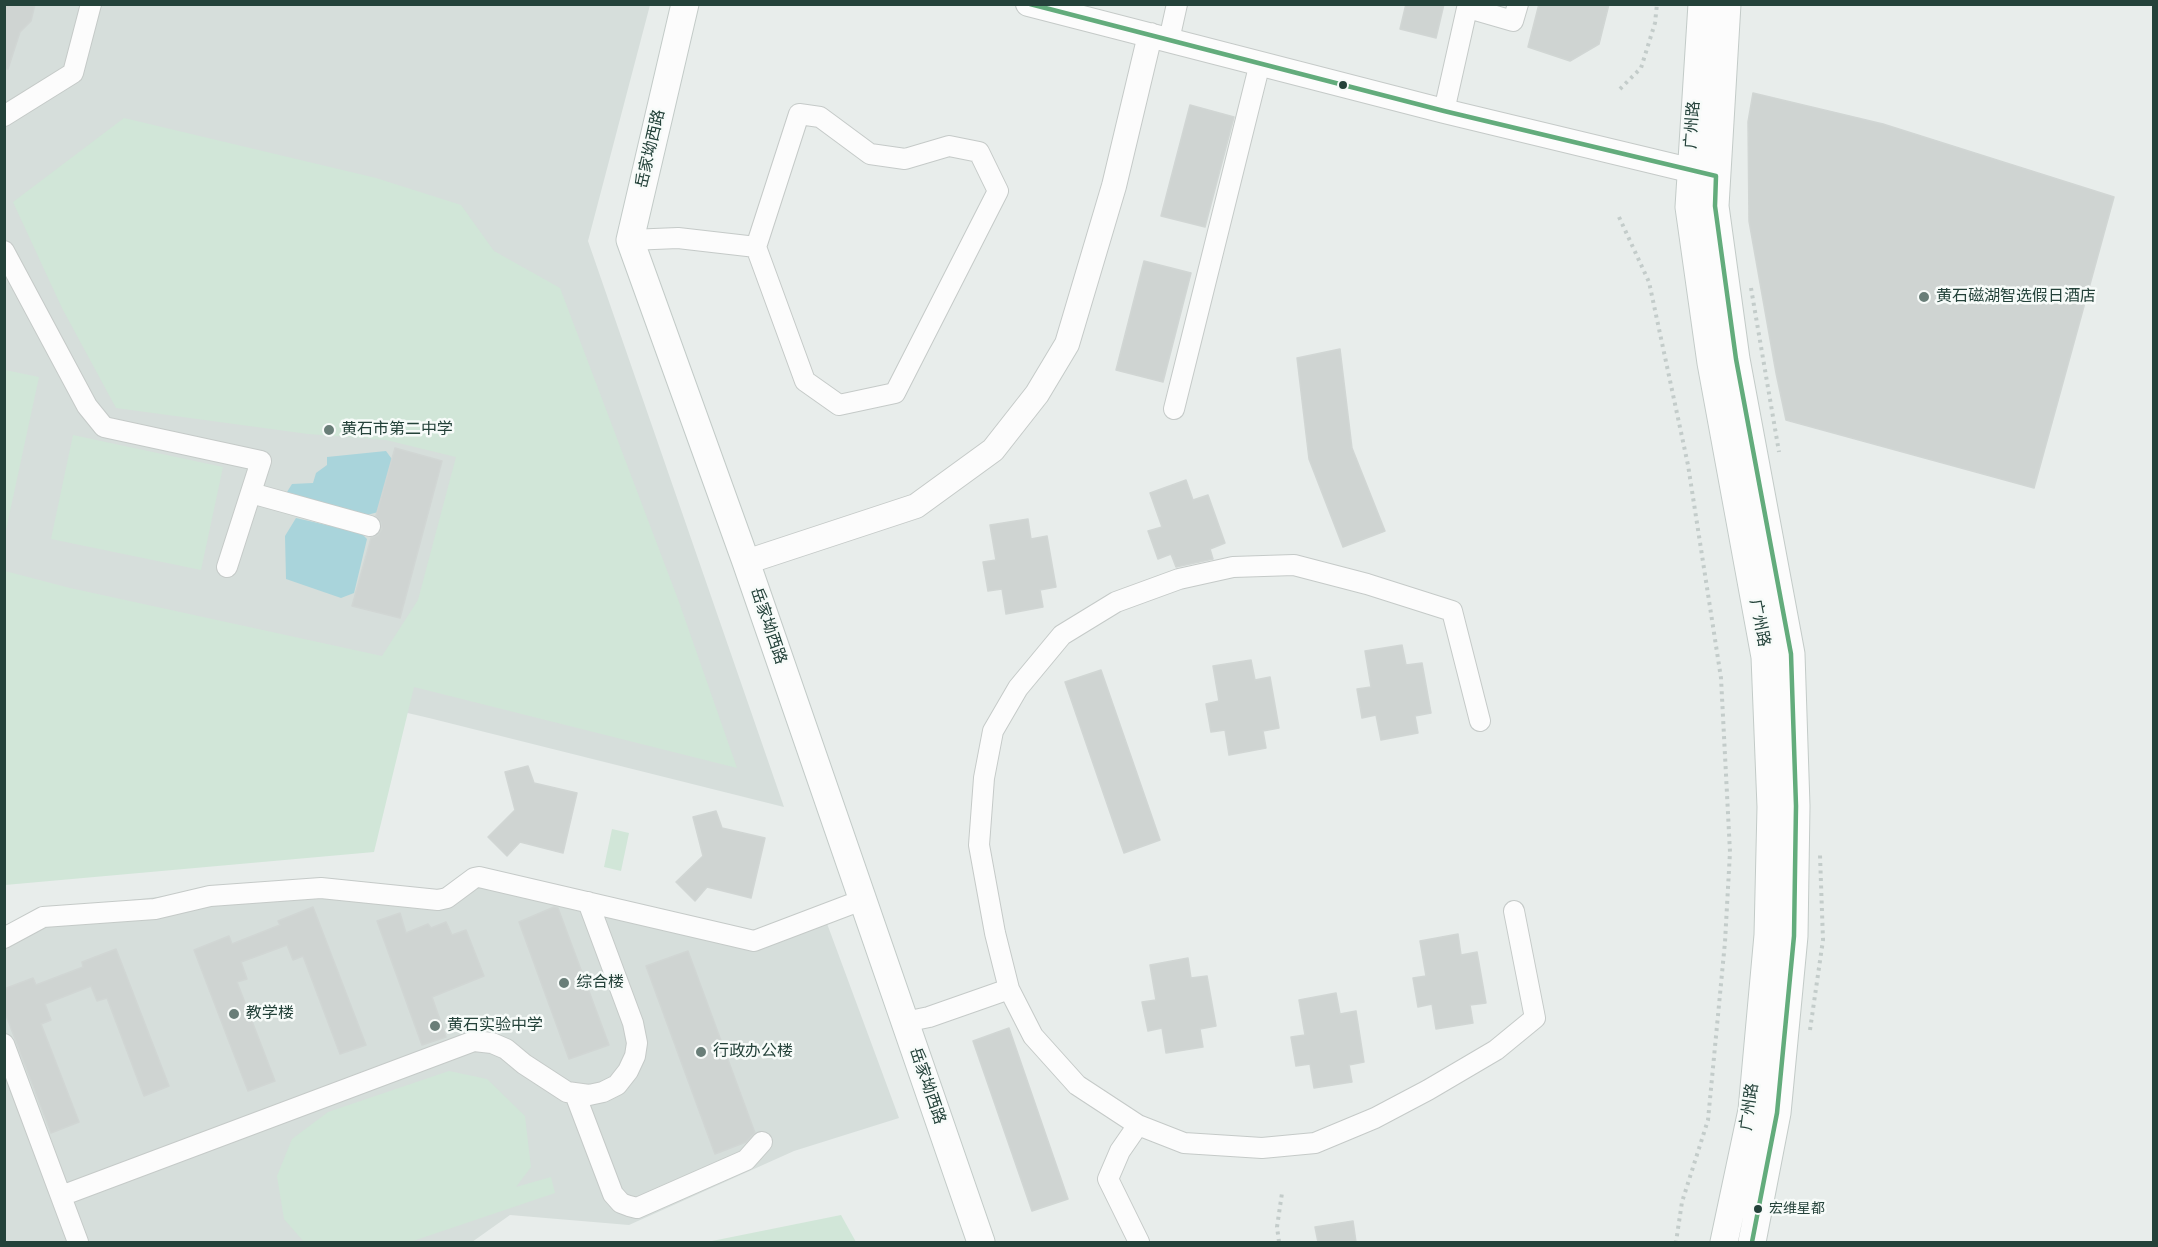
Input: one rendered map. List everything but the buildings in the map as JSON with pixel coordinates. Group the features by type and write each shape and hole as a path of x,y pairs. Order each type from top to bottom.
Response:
{"main road":[{"name":"岳家坳西路","path":"685,4 630,240 746,562 981,1242"},
{"name":"广州路","path":"1702,4 1689,207 1711,363 1765,657 1771,807 1768,935 1752,1110 1724,1242"},
{"name":"广州路","path":"1727,4 1715,206 1736,359 1791,654 1795,783 1794,936 1777,1113 1752,1242"}],"street":[{"path":"4,116 73,73 91,4"},
{"path":"1029,4 1444,111 1716,176"},
{"path":"746,562 916,506 993,450 1037,394 1067,344 1159,38 1177,4"},
{"path":"1444,111 1468,6 1513,21 1518,4"},
{"path":"1174,409 1260,63"},
{"path":"799,114 820,117 870,154 905,159 949,146 979,152 998,190 895,393 839,405 805,381 756,247 799,114"},
{"path":"630,240 678,238 756,247"},
{"path":"4,251 87,406 104,426 261,461 227,567"},
{"path":"251,493 370,526"},
{"path":"1480,721 1452,611 1367,584 1294,565 1233,567 1179,579 1116,602 1062,635 1018,688 993,731 984,778 979,844 995,933 1009,989 1033,1036 1077,1085 1138,1125 1184,1143 1262,1148 1315,1143 1375,1118 1496,1050 1534,1018 1514,911"},
{"path":"4,938 44,917 155,909 210,896 321,888 438,900 447,898 474,878 479,877 754,941 862,900"},
{"path":"61,1196 474,1041 492,1043 506,1049 567,1092 589,1095 603,1092 617,1084 628,1071 638,1043 633,1023 588,902"},
{"path":"904,1022 929,1017 1009,989"},
{"path":"4,1044 78,1242"},
{"path":"574,1094 613,1194 621,1203 629,1206 637,1208 747,1160 762,1142"},
{"path":"1138,1125 1120,1151 1108,1179 1139,1242"}],"path":[{"path":"1620,89 1641,68 1658,4"},
{"path":"1619,217 1649,282 1657,317 1688,465 1722,701 1730,852 1725,942 1708,1120 1682,1202 1676,1242"},
{"path":"1279,1242 1277,1227 1282,1193"}],"shaded area":[{"name":"黄石市第二中学","path":"5,5 650,5 588,241 784,807 429,718 5,619"},
{"name":"黄石实验中学","path":"473,871 751,935 822,910 899,1118 794,1151 629,1225 510,1215 472,1242 5,1242 5,931 33,911 317,879 439,890"}],"green space":[{"path":"124,118 376,178 461,205 494,251 560,288 679,602 737,768 414,687 374,852 5,885 5,571 70,588 382,656 418,600 456,457 386,440 308,434 116,408 62,308 13,202"},
{"path":"5,370 39,377 6,530 4,529"},
{"path":"73,435 223,467 201,570 51,539"},
{"path":"612,829 629,833 621,871 604,867"},
{"path":"449,1071 487,1079 525,1116 531,1167 516,1187 551,1177 555,1193 410,1242 304,1242 284,1219 277,1176 292,1139 328,1112"},
{"path":"841,1215 856,1242 707,1242"}],"water":[{"path":"386,451 394,462 382,511 367,515 287,492 292,484 313,483 316,473 327,465 327,457"},
{"path":"296,518 361,533 367,539 354,593 341,598 286,579 285,536"}],"transit line":[{"path":"1030,4 1444,111 1716,176 1715,206 1736,359 1791,654 1796,806 1794,936 1777,1113 1752,1242"}],"place":[{"name":"黄石磁湖智选假日酒店","path":"1924,297"},
{"name":"黄石市第二中学","path":"329,430"},
{"name":"综合楼","path":"564,983"},
{"name":"教学楼","path":"234,1014"},
{"name":"黄石实验中学","path":"435,1026"},
{"name":"行政办公楼","path":"701,1052"},
{"name":"宏维星都","path":"1758,1209"}]}
